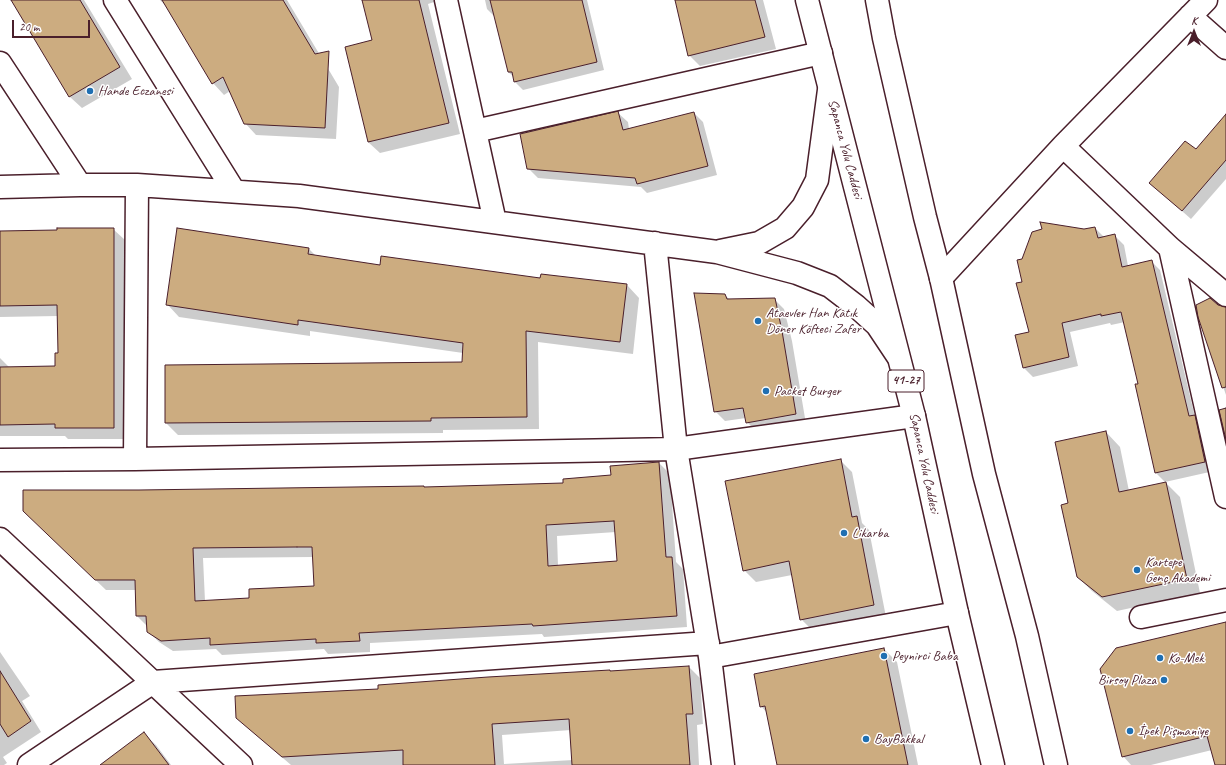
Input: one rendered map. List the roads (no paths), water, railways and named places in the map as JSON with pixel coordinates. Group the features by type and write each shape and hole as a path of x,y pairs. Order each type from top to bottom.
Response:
{"main road":[{"path":"115,0 234,191"},
{"path":"446,0 495,222"},
{"name":"Sapanca Yolu Caddesi","path":"807,0 914,416 957,613 993,765"},
{"path":"877,0 925,217 941,278 984,474 1027,636 1056,765"},
{"path":"941,278 1063,146 1206,0"},
{"path":"1190,16 1226,48"},
{"path":"475,131 821,53"},
{"path":"0,63 80,185"},
{"path":"717,252 760,243 785,228 803,207 817,180 830,90"},
{"path":"1063,146 1170,248 1226,295"},
{"path":"135,459 137,185"},
{"path":"0,187 137,185 299,196 717,252 798,273 830,286 856,306 877,325 900,360"},
{"path":"655,243 676,449 709,650 723,765"},
{"path":"1170,248 1226,497"},
{"path":"0,460 676,449 914,416"},
{"path":"0,539 241,765"},
{"path":"1141,617 1226,600"},
{"path":"28,765 153,682 709,650 957,613"}],"place":[{"name":"Hande Eczanesi","path":"90,91"},
{"name":"Ataevler Han Katık Döner Köfteci Zafer","path":"758,321"},
{"name":"Packet Burger","path":"766,391"},
{"name":"Likarba","path":"844,533"},
{"name":"Kartepe Genç Akademi","path":"1137,570"},
{"name":"Peynirci Baba","path":"884,656"},
{"name":"Ko-Mek","path":"1160,658"},
{"name":"Birsoy Plaza","path":"1164,680"},
{"name":"İpek Pişmaniye","path":"1130,731"},
{"name":"BayBakkal","path":"866,739"}]}
